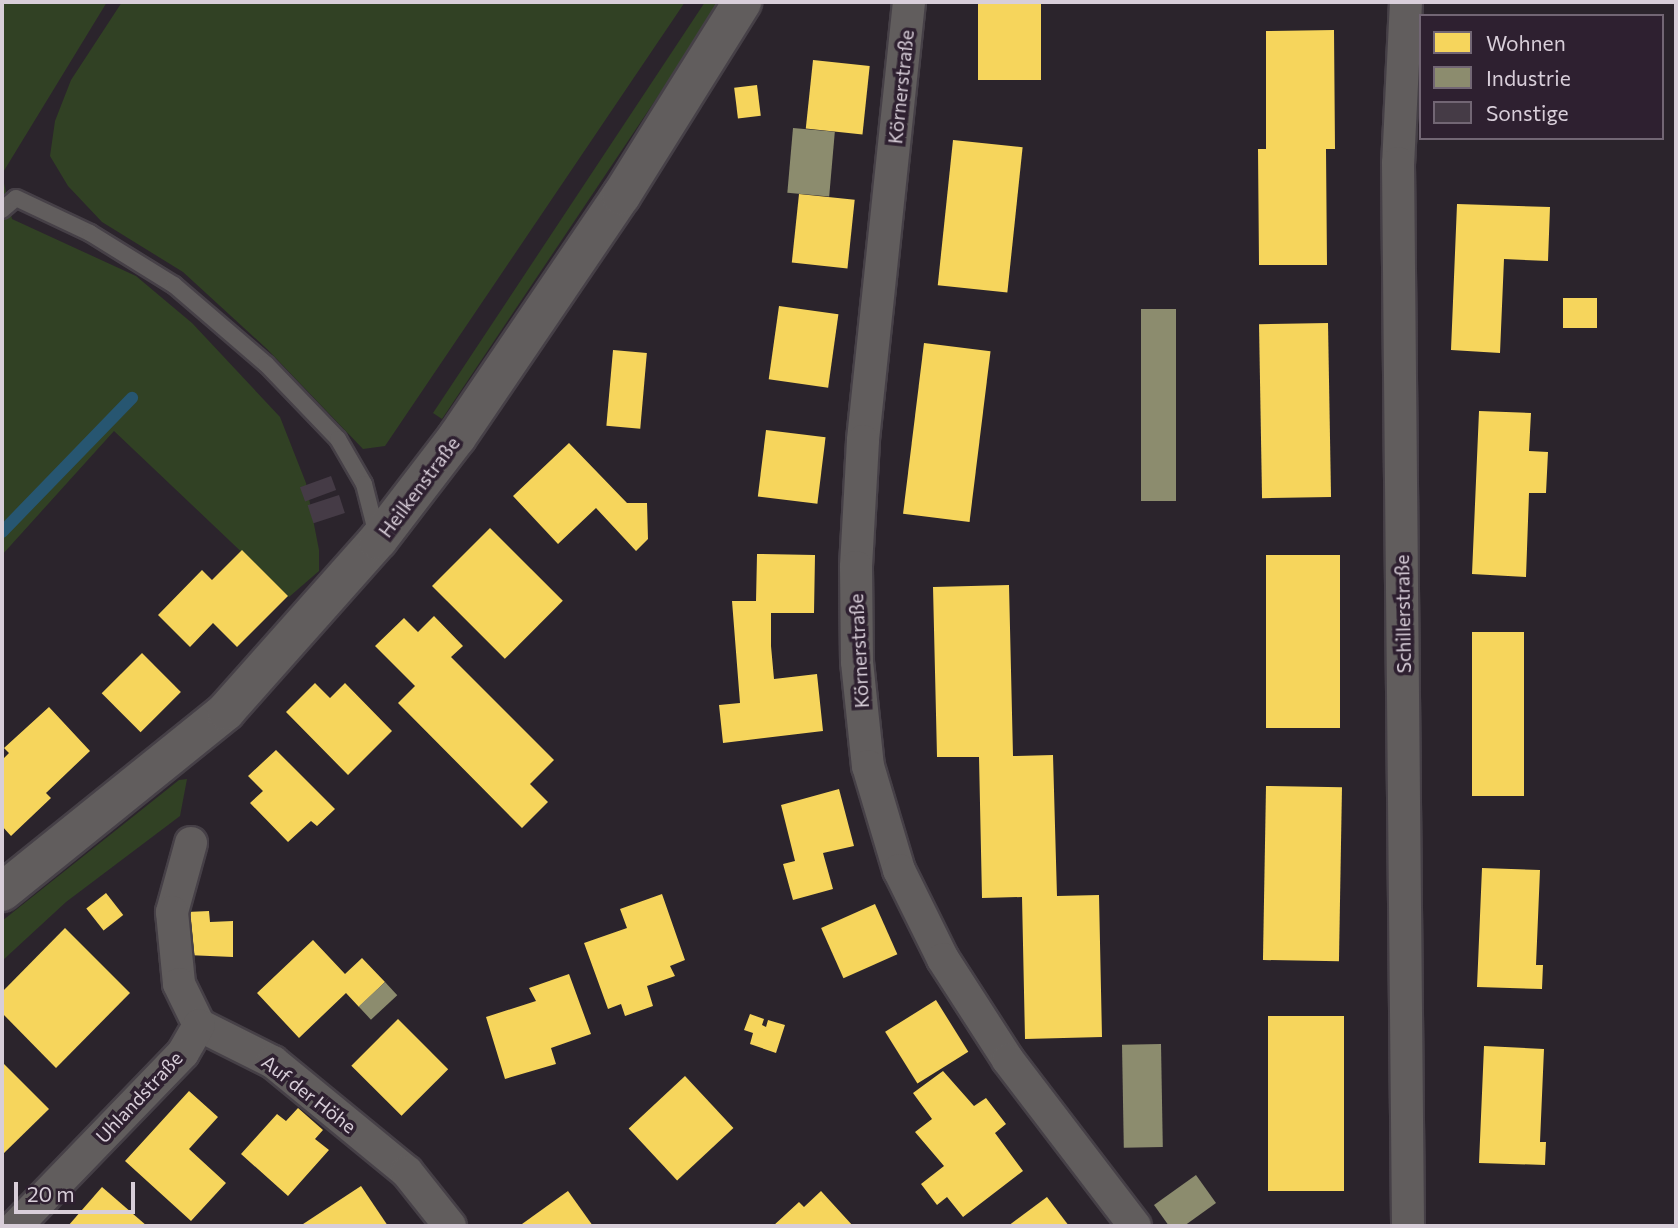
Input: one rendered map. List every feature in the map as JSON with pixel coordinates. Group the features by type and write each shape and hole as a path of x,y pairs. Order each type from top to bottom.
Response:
{"street":[{"name":"Heilkenstraße","path":"2,892 226,710 378,540 457,437 613,207 742,2"},
{"name":"Körnerstraße","path":"909,2 863,441 856,567 857,662 868,766 899,870 943,959 1008,1060 1135,1226"},
{"name":"Schillerstraße","path":"1406,2 1398,163 1408,1226"},
{"path":"191,843 172,912 179,984 199,1025"},
{"name":"Uhlandstraße","path":"16,1226 183,1053 199,1025"},
{"name":"Auf der Höhe","path":"199,1025 274,1062 407,1172 450,1226"}],"lane":[{"path":"2,210 16,198 90,233 174,285 266,364 338,439 364,485 378,540"}],"green space":[{"path":"2,2 107,2 2,174"},
{"path":"122,2 685,2 385,446 363,449 267,349 183,272 102,222 68,186 50,156 55,121 71,80"},
{"path":"705,2 721,2 442,419 433,413"},
{"path":"2,174 12,219 136,276 192,323 280,417 306,483 319,550 319,571 289,597 114,431 2,555"},
{"path":"187,779 180,816 66,902 2,961 2,921 179,780"}],"building: Wohnen":[{"path":"978,2 1041,2 1041,80 978,80"},
{"path":"1334,30 1335,149 1326,149 1327,265 1259,265 1258,149 1266,149 1266,31"},
{"path":"813,60 870,66 862,135 806,129"},
{"path":"757,85 761,116 738,119 734,88"},
{"path":"953,140 1023,147 1007,293 938,285"},
{"path":"799,194 855,200 847,268 792,263"},
{"path":"1457,204 1550,207 1548,261 1504,259 1500,353 1451,350"},
{"path":"1563,298 1597,298 1597,328 1563,328"},
{"path":"779,306 838,314 828,388 769,379"},
{"path":"1328,323 1331,497 1262,498 1259,324"},
{"path":"924,343 991,351 970,522 903,514"},
{"path":"613,350 647,353 640,429 606,426"},
{"path":"1479,411 1531,413 1529,451 1548,452 1546,493 1529,493 1526,577 1472,574"},
{"path":"766,430 826,437 817,504 758,497"},
{"path":"569,443 627,503 647,503 648,539 636,551 596,508 558,544 513,496"},
{"path":"490,528 563,601 505,659 432,586"},
{"path":"242,550 288,596 237,647 213,623 190,647 158,615 202,570 212,580"},
{"path":"757,554 815,555 814,613 771,613 771,646 774,679 817,674 823,731 723,743 719,705 740,703 732,601 756,601"},
{"path":"1266,555 1340,555 1340,728 1266,728"},
{"path":"1009,585 1013,756 1053,755 1057,896 1099,895 1102,1037 1025,1039 1022,897 982,898 979,757 937,757 933,587"},
{"path":"434,616 463,646 451,657 554,760 530,784 548,802 522,828 398,703 415,686 375,646 404,618 418,632"},
{"path":"1472,632 1524,632 1524,796 1472,796"},
{"path":"142,653 181,692 141,732 102,693"},
{"path":"315,683 330,698 345,683 392,731 348,775 286,712"},
{"path":"49,707 90,751 46,793 51,798 11,836 2,826 2,760 9,753 4,748"},
{"path":"276,750 335,809 317,826 311,821 288,842 250,803 263,791 248,776"},
{"path":"1266,786 1342,787 1339,961 1263,960"},
{"path":"839,789 854,846 823,853 833,889 793,900 783,864 795,861 781,805"},
{"path":"1482,868 1540,870 1536,965 1543,965 1542,989 1477,987"},
{"path":"106,893 123,915 104,930 86,908"},
{"path":"662,894 685,960 670,966 675,976 647,986 653,1006 625,1016 621,1004 608,1009 584,943 627,928 620,909"},
{"path":"875,904 897,954 843,978 821,928"},
{"path":"209,911 210,922 233,921 233,957 187,955 187,912"},
{"path":"65,928 130,993 56,1068 2,1013 2,992"},
{"path":"313,940 345,974 362,958 385,982 359,1007 346,993 299,1038 257,993"},
{"path":"569,974 591,1034 551,1048 556,1064 505,1079 486,1017 536,1001 529,988"},
{"path":"936,1000 968,1052 917,1084 885,1032"},
{"path":"750,1014 764,1019 762,1025 766,1027 768,1020 785,1025 776,1053 750,1044 753,1033 744,1030"},
{"path":"1268,1016 1344,1016 1344,1191 1268,1191"},
{"path":"398,1019 448,1069 402,1116 351,1066"},
{"path":"1484,1046 1544,1049 1540,1142 1546,1142 1545,1165 1479,1163"},
{"path":"2,1062 49,1109 2,1155"},
{"path":"943,1071 974,1106 986,1098 1006,1124 995,1133 1023,1171 963,1217 947,1197 937,1205 921,1184 944,1166 915,1132 932,1119 913,1093"},
{"path":"685,1076 733,1128 677,1180 629,1129"},
{"path":"189,1091 218,1117 189,1149 226,1183 191,1221 125,1161"},
{"path":"298,1108 323,1130 315,1139 329,1150 288,1196 241,1154 277,1114 286,1121"},
{"path":"361,1186 388,1226 300,1226"},
{"path":"102,1187 147,1226 68,1226"},
{"path":"568,1191 593,1226 522,1224"},
{"path":"821,1191 853,1226 773,1226 799,1202 804,1207"},
{"path":"1047,1197 1069,1226 1008,1226"}],"building: Industrie":[{"path":"793,128 835,132 829,196 787,193"},
{"path":"1141,309 1176,309 1176,501 1141,501"},
{"path":"385,982 397,995 371,1020 359,1007"},
{"path":"1161,1044 1163,1147 1124,1148 1122,1045"},
{"path":"1196,1175 1216,1203 1184,1226 1169,1226 1154,1205"}],"building: Sonstige":[{"path":"331,476 336,490 305,501 300,487"},
{"path":"339,495 345,513 313,523 308,505"}],"waterway":[{"path":"2,532 132,398"}]}
